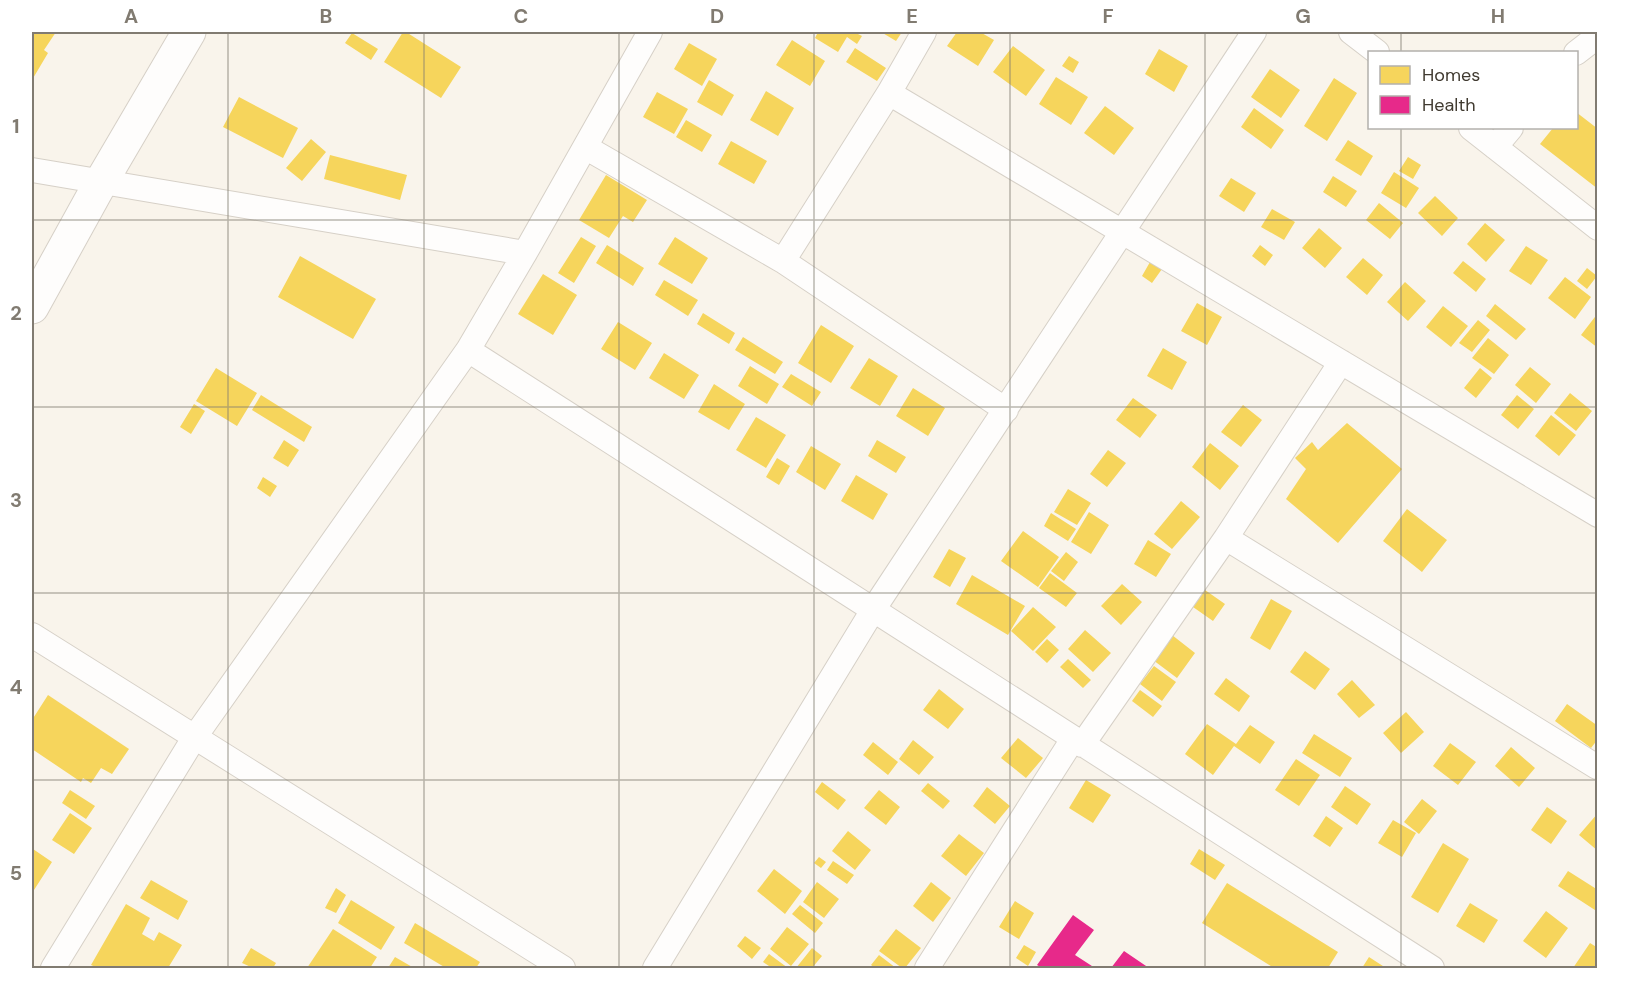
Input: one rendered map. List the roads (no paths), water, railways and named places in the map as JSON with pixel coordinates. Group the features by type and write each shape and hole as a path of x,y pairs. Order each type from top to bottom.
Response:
{"street":[{"path":"32,307 101,182 189,32"},
{"path":"53,969 194,738 468,350 650,32"},
{"path":"783,261 889,93 924,32"},
{"path":"655,969 873,610 1254,32"},
{"path":"1351,32 1376,51"},
{"path":"1577,51 1598,36"},
{"path":"889,93 1598,515"},
{"path":"1472,129 1598,228"},
{"path":"1495,147 1510,129"},
{"path":"585,147 783,261 1006,410"},
{"path":"32,170 525,253"},
{"path":"468,350 1432,969"},
{"path":"927,969 1078,742 1226,538 1341,362"},
{"path":"1226,538 1597,767"},
{"path":"32,635 563,969"}]}
